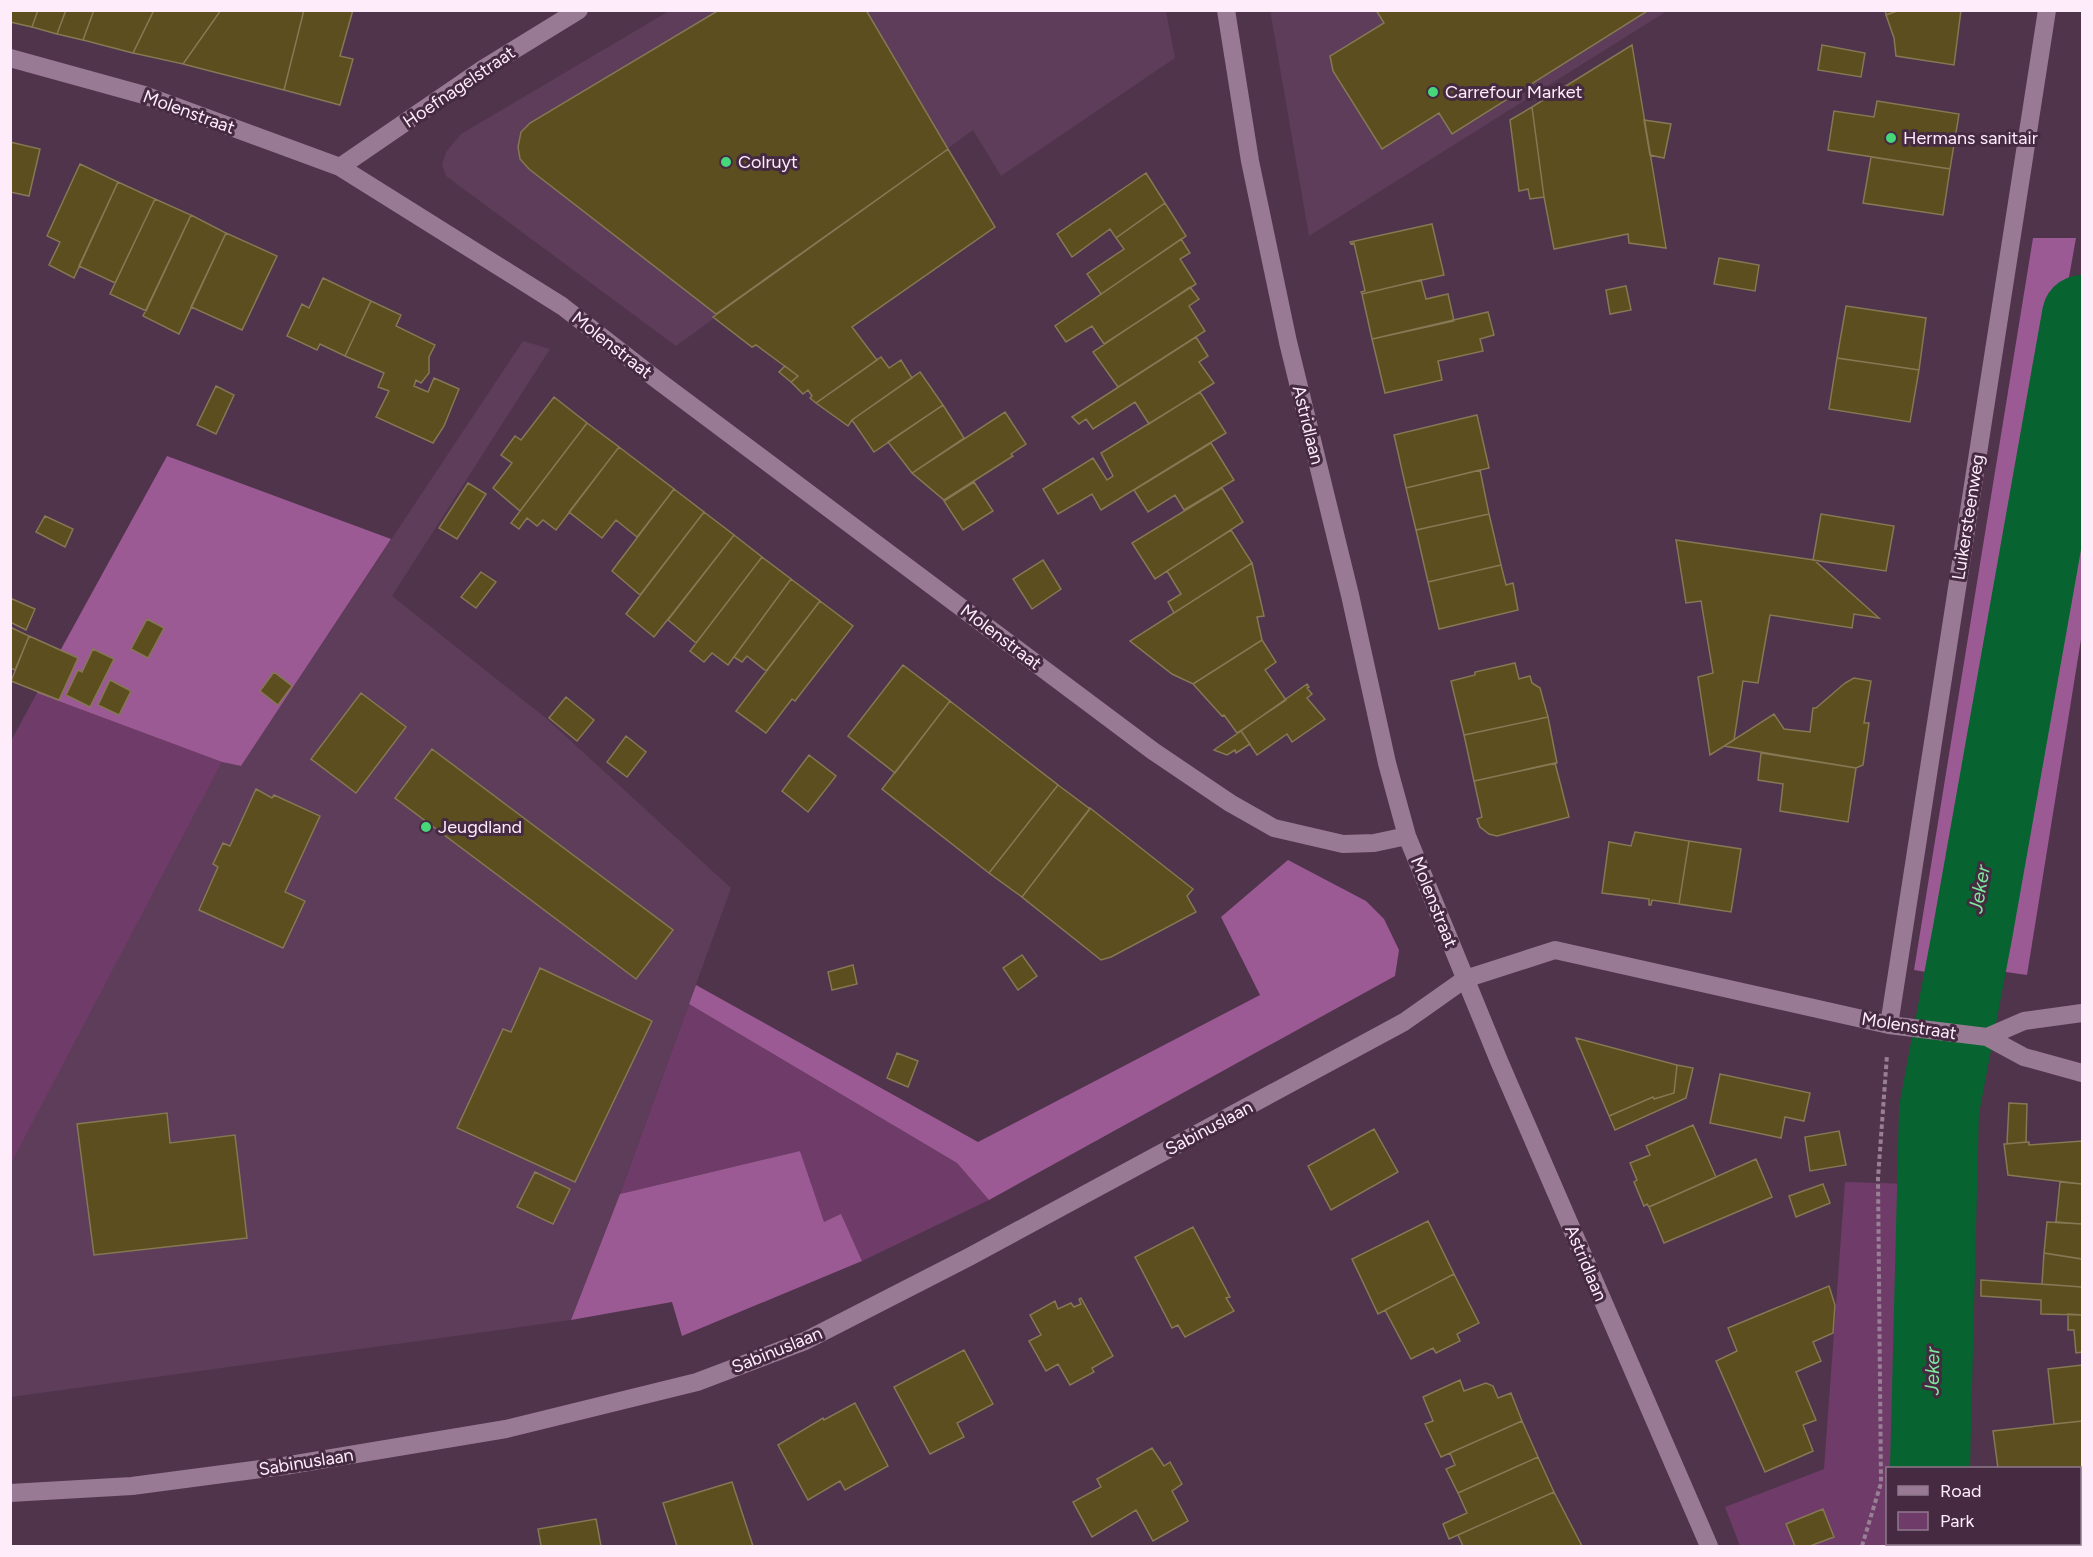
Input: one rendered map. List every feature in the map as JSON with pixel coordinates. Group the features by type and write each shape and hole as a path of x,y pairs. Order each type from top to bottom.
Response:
{"street":[{"name":"Hoefnagelstraat","path":"340,167 483,69 579,10"},
{"name":"Astridlaan","path":"1226,10 1250,161 1288,342 1347,583 1387,763 1407,836"},
{"name":"Luikersteenweg","path":"1889,1024 2047,10"},
{"name":"Molenstraat","path":"10,58 144,95 340,167 562,306 1134,737 1230,804 1274,828 1343,844 1374,843 1407,836 1466,979 1555,950 1889,1024 1987,1037 2024,1057 2082,1073"},
{"name":"Astridlaan","path":"1466,979 1709,1546"},
{"name":"Sabinuslaan","path":"10,1493 132,1486 284,1466 506,1429 697,1382 805,1341 969,1257 1404,1022 1466,979"},
{"name":"Molenstraat","path":"1987,1037 2024,1021 2082,1013"}],"path":[{"path":"1862,1546 1881,1483 1878,1178 1889,1024"}],"shaded area":[{"path":"1270,10 1667,11 1309,236"},
{"path":"669,11 1166,11 1175,58 1001,176 973,130 676,346 446,176 442,165 446,152 461,134"},
{"path":"2033,238 2076,238 1944,975 1914,970"},
{"name":"Jeugdland","path":"523,341 550,349 392,596 547,719 731,888 620,1194 571,1320 11,1397 10,1163 222,762 241,766"},
{"path":"167,456 391,539 241,766 222,762 37,693"},
{"path":"2055,527 2082,532 2082,633 2027,975 1985,969"},
{"path":"1288,860 1366,901 1384,919 1399,950 1395,976 989,1200 957,1163 689,1004 696,985 978,1142 1260,995 1221,917"},
{"path":"800,1151 824,1222 841,1214 862,1261 682,1336 672,1302 571,1320 620,1194"}],"green space":[{"path":"37,693 222,762 11,1163 11,741"},
{"path":"689,1004 957,1163 989,1200 862,1261 841,1215 824,1223 800,1151 620,1194"},
{"path":"1845,1182 1911,1184 1906,1467 1886,1467 1886,1545 1904,1545 1740,1546 1725,1507 1824,1469"}],"building":[{"path":"10,10 38,10 32,27 10,22"},
{"path":"38,10 66,10 57,34 32,27"},
{"path":"66,10 94,10 83,40 57,34"},
{"path":"94,10 154,10 133,53 83,40"},
{"path":"154,10 221,10 183,64 133,53"},
{"path":"221,10 304,10 284,90 183,64"},
{"path":"304,10 353,10 340,56 353,59 340,105 284,90"},
{"name":"Colruyt","path":"719,10 866,10 948,149 716,314 529,169 520,159 518,147 521,132 530,123"},
{"name":"Carrefour Market","path":"1376,10 1649,10 1452,134 1439,113 1382,149 1333,71 1330,56 1384,23"},
{"path":"1885,10 1900,10 1886,15"},
{"path":"1900,10 1961,10 1954,65 1896,56 1894,38 1886,15"},
{"path":"1632,45 1666,248 1629,243 1628,234 1554,249 1544,197 1532,107"},
{"path":"1822,45 1865,53 1861,77 1818,70"},
{"path":"1877,101 1959,114 1950,169 1828,150 1834,111 1874,117"},
{"path":"1532,107 1544,197 1530,199 1528,189 1519,191 1510,120"},
{"path":"1644,120 1671,124 1664,158 1650,155"},
{"path":"10,142 40,149 29,196 10,192"},
{"path":"948,149 995,227 852,327 877,360 816,403 810,398 812,396 808,390 803,394 791,382 798,376 756,345 752,347 713,317"},
{"path":"1871,157 1950,169 1943,215 1863,203"},
{"path":"80,164 118,182 74,278 49,265 60,242 47,236"},
{"path":"1146,173 1165,203 1116,238 1110,229 1072,257 1057,234"},
{"path":"118,182 155,199 115,283 79,266"},
{"path":"155,199 191,215 146,311 110,294"},
{"path":"1165,203 1186,236 1101,294 1087,274 1124,249 1116,238"},
{"path":"191,215 226,233 179,334 143,316"},
{"path":"1432,224 1444,275 1362,294 1361,292 1365,291 1354,243 1350,242"},
{"path":"226,233 277,256 242,330 191,307"},
{"path":"1181,239 1190,253 1180,259 1196,284 1104,344 1092,326 1066,342 1055,326"},
{"path":"1719,258 1759,265 1755,291 1714,284"},
{"path":"323,278 371,301 345,356 320,344 317,350 287,336 302,304 309,308"},
{"path":"1421,280 1426,299 1448,294 1454,321 1372,339 1362,294"},
{"path":"1626,286 1631,310 1610,314 1606,290"},
{"path":"1190,287 1199,299 1189,306 1205,331 1118,387 1093,352"},
{"path":"371,301 401,315 396,326 435,345 429,357 429,373 421,383 416,380 414,386 428,392 434,378 459,389 444,426 433,443 376,417 389,391 378,387 384,373 345,356"},
{"path":"1846,306 1926,318 1919,370 1837,358"},
{"path":"1488,312 1494,335 1480,339 1483,351 1438,361 1442,380 1385,393 1372,339"},
{"path":"1196,337 1208,356 1199,362 1214,383 1149,424 1135,402 1093,429 1086,419 1079,424 1072,417"},
{"path":"881,357 889,368 901,360 912,378 852,420 848,426 816,403"},
{"path":"1837,358 1919,370 1910,422 1829,409"},
{"path":"785,366 798,376 791,382 779,372"},
{"path":"920,372 943,405 874,452 852,420"},
{"path":"216,386 234,395 216,434 197,425"},
{"path":"1200,392 1226,433 1101,510 1092,494 1058,514 1043,489 1093,458 1107,480 1113,476 1101,453"},
{"path":"554,397 587,423 520,511 493,488 512,463 501,455 515,436 521,440"},
{"path":"943,405 964,438 912,473 888,442"},
{"path":"1005,412 1026,444 1011,454 1013,456 944,500 912,473"},
{"path":"1477,415 1489,468 1406,488 1394,435"},
{"path":"587,423 619,447 556,530 543,520 537,526 527,518 519,529 511,523"},
{"path":"1211,443 1234,480 1184,510 1175,495 1148,512 1134,490"},
{"path":"619,447 674,489 637,537 616,520 602,538 569,512"},
{"path":"1480,470 1489,514 1416,530 1406,488"},
{"path":"974,482 993,511 963,530 944,501"},
{"path":"468,483 486,494 457,539 439,528"},
{"path":"1222,488 1243,522 1155,579 1132,543"},
{"path":"674,489 704,512 640,595 612,571"},
{"path":"704,512 734,535 654,637 626,614"},
{"path":"1489,514 1501,565 1428,582 1416,530"},
{"path":"1821,514 1894,526 1886,571 1813,560"},
{"path":"45,516 73,529 65,547 36,532"},
{"path":"1231,530 1252,563 1174,613 1168,602 1181,594 1167,571"},
{"path":"734,535 762,557 696,643 668,620"},
{"path":"1676,540 1814,560 1879,618 1854,614 1852,628 1770,615 1758,683 1743,681 1734,740 1710,755 1698,677 1713,673 1701,601 1686,603"},
{"path":"762,557 791,579 728,665 712,653 704,662 690,651"},
{"path":"1043,560 1061,589 1032,609 1013,579"},
{"path":"1252,563 1264,616 1257,617 1262,640 1193,684 1172,674 1130,641"},
{"path":"1501,565 1506,585 1513,583 1518,610 1439,629 1428,582"},
{"path":"481,572 496,582 476,608 461,597"},
{"path":"791,579 820,601 766,671 747,656 742,662 734,657"},
{"path":"10,598 35,609 26,630 10,622"},
{"path":"820,601 853,626 795,701 792,699 766,733 736,711"},
{"path":"147,619 164,628 148,658 131,649"},
{"path":"10,627 29,636 15,670 10,668"},
{"path":"29,636 78,658 59,700 11,681"},
{"path":"1262,640 1276,662 1265,670 1286,700 1237,733 1224,715 1222,716 1193,684"},
{"path":"93,649 114,659 90,707 66,695 78,670 82,672"},
{"path":"1515,663 1519,679 1530,676 1532,683 1540,688 1548,717 1464,735 1451,681 1475,675 1475,672"},
{"path":"903,665 950,701 895,773 848,736"},
{"path":"274,672 292,686 278,705 260,691"},
{"path":"1854,678 1871,681 1864,723 1869,723 1863,765 1856,768 1724,746 1774,714 1784,729 1810,732 1813,708"},
{"path":"110,680 131,691 119,715 98,705"},
{"path":"1307,684 1312,694 1307,698 1325,719 1292,742 1287,734 1257,755 1241,731"},
{"path":"361,693 406,727 356,793 311,759"},
{"path":"566,697 594,720 577,741 549,718"},
{"path":"950,701 1058,785 989,873 882,789"},
{"path":"1548,717 1557,763 1474,781 1464,735"},
{"path":"1241,731 1250,744 1236,753 1235,750 1227,755 1214,750"},
{"path":"626,736 646,752 627,777 607,762"},
{"path":"432,749 673,930 636,979 395,798"},
{"path":"1761,753 1856,768 1848,822 1780,811 1783,784 1758,780"},
{"path":"809,755 836,776 808,812 782,791"},
{"path":"1555,763 1569,817 1497,836 1489,834 1480,827 1477,819 1482,817 1474,781"},
{"path":"1058,785 1090,809 1022,897 989,873"},
{"path":"256,789 272,798 274,795 320,816 285,892 305,901 283,948 199,910 218,867 213,864 223,843 230,846"},
{"path":"1090,808 1193,889 1187,896 1196,912 1111,957 1101,960 1022,897"},
{"path":"1635,832 1689,841 1679,904 1652,900 1649,905 1649,899 1602,893 1609,842 1631,846"},
{"path":"1689,841 1741,849 1731,912 1679,904"},
{"path":"1022,955 1037,976 1018,990 1003,968"},
{"path":"853,965 857,984 832,990 828,972"},
{"path":"540,968 652,1021 575,1182 457,1128 503,1029 511,1032"},
{"path":"1576,1038 1677,1065 1674,1093 1654,1099 1653,1097 1609,1116"},
{"path":"897,1053 918,1061 908,1087 887,1078"},
{"path":"1677,1065 1693,1068 1686,1098 1615,1130 1609,1116 1653,1097 1654,1099 1674,1093"},
{"path":"1720,1074 1810,1093 1804,1121 1785,1117 1781,1138 1710,1123"},
{"path":"2009,1103 2027,1104 2026,1142 2007,1144"},
{"path":"167,1113 170,1143 235,1135 247,1238 94,1255 77,1124"},
{"path":"1693,1125 1716,1177 1649,1207 1647,1204 1644,1206 1634,1182 1637,1180 1630,1163 1650,1155 1646,1146"},
{"path":"1374,1129 1398,1172 1331,1210 1308,1166"},
{"path":"1839,1131 1846,1165 1810,1171 1805,1137"},
{"path":"2082,1141 2082,1184 2008,1175 2004,1144 2029,1142 2029,1145"},
{"path":"1756,1159 1772,1197 1664,1243 1649,1207"},
{"path":"535,1172 570,1189 553,1224 517,1207"},
{"path":"2060,1182 2082,1184 2082,1224 2056,1222"},
{"path":"1823,1184 1830,1203 1796,1217 1789,1196"},
{"path":"1428,1221 1454,1274 1378,1314 1352,1259"},
{"path":"2047,1222 2082,1224 2082,1259 2044,1253"},
{"path":"1193,1227 1230,1297 1226,1298 1234,1311 1185,1337 1178,1325 1172,1328 1135,1257"},
{"path":"2044,1253 2082,1259 2082,1287 2042,1284"},
{"path":"1454,1274 1479,1323 1457,1334 1460,1341 1436,1353 1433,1348 1411,1359 1385,1310"},
{"path":"1981,1280 2082,1287 2082,1315 2041,1314 2041,1300 1981,1296"},
{"path":"1829,1286 1835,1305 1833,1333 1813,1342 1821,1361 1796,1372 1816,1420 1803,1425 1813,1451 1765,1472 1716,1361 1737,1351 1728,1328"},
{"path":"1081,1298 1113,1356 1092,1368 1094,1372 1070,1385 1058,1364 1046,1371 1029,1341 1041,1335 1030,1315 1055,1301 1058,1309 1071,1303 1074,1307 1081,1304 1079,1299"},
{"path":"2068,1314 2082,1315 2082,1352 2076,1353 2074,1330 2068,1330"},
{"path":"964,1350 993,1404 957,1423 964,1437 930,1454 894,1387"},
{"path":"2082,1365 2082,1421 2054,1424 2048,1369"},
{"path":"1460,1380 1464,1391 1486,1383 1493,1386 1498,1398 1511,1393 1522,1421 1441,1457 1425,1424 1433,1421 1423,1397"},
{"path":"855,1403 888,1466 845,1490 840,1481 808,1500 778,1445 823,1418 824,1420"},
{"path":"1522,1421 1538,1457 1458,1493 1446,1469 1455,1465 1450,1453"},
{"path":"2082,1421 2082,1503 2081,1467 1998,1467 1993,1431"},
{"path":"1152,1448 1164,1466 1170,1462 1182,1484 1172,1491 1188,1521 1153,1541 1136,1510 1092,1537 1073,1502 1101,1487 1097,1479"},
{"path":"1538,1457 1554,1492 1449,1539 1443,1524 1467,1513 1458,1493"},
{"path":"732,1482 753,1546 677,1546 663,1503"},
{"path":"1554,1492 1582,1546 1463,1546 1458,1535"},
{"path":"2081,1504 2082,1546 1984,1546 2081,1545"},
{"path":"1823,1509 1834,1537 1810,1546 1795,1546 1786,1524"},
{"path":"596,1519 601,1546 541,1546 538,1529"}],"waterway":[{"name":"Jeker","path":"1930,1467 1939,1110 2082,315"}],"place":[{"name":"Carrefour Market","path":"1433,92"},
{"name":"Hermans sanitair","path":"1891,138"},
{"name":"Colruyt","path":"726,162"},
{"name":"Jeugdland","path":"426,827"}]}
